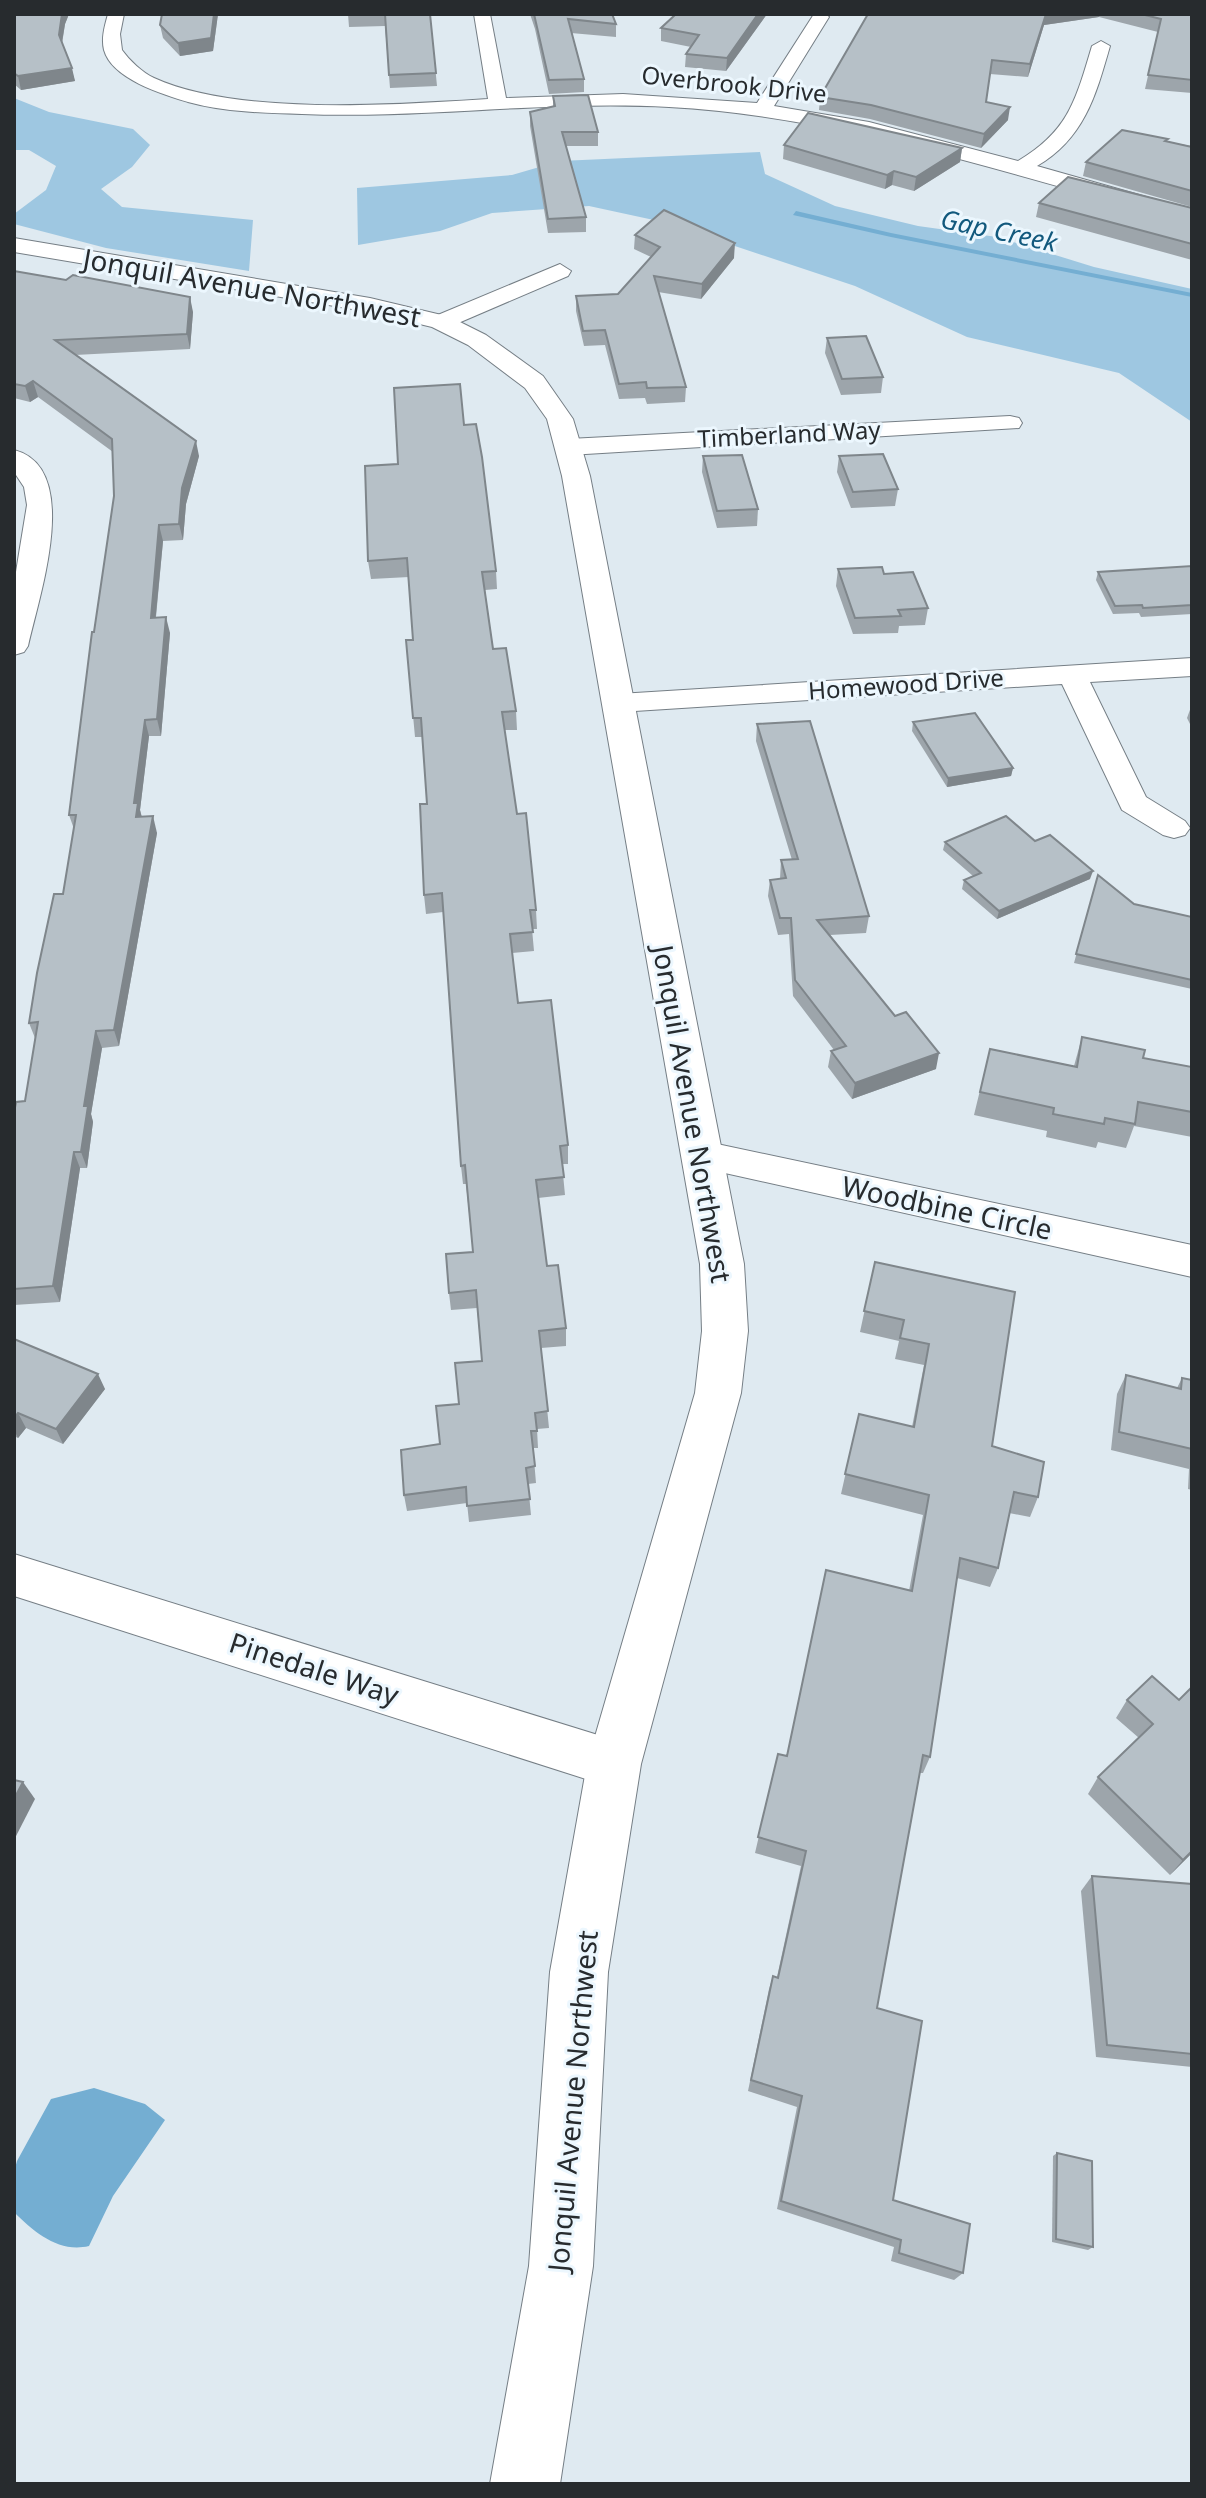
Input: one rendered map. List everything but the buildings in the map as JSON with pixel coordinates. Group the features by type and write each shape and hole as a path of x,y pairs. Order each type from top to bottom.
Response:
{"street":[{"name":"Overbrook Drive","path":"116,14 111,45 122,64 158,86 206,100 306,110 657,100 762,110 870,129 1192,216"},
{"path":"482,14 498,103"},
{"path":"762,110 820,17"},
{"path":"1020,168 1070,133 1079,116 1101,46"},
{"name":"Jonquil Avenue Northwest","path":"14,245 370,305 441,322 477,340 534,382 560,419 569,447 703,1155 722,1264 725,1331 718,1393 614,1764 579,1972 561,2266 525,2484"},
{"path":"441,322 560,271"},
{"name":"Timberland Way","path":"569,447 1010,423"},
{"path":"14,458 33,476 40,495 39,523 14,646"},
{"name":"Homewood Drive","path":"619,703 1192,667"},
{"path":"1072,675 1133,803 1174,828"},
{"name":"Woodbine Circle","path":"703,1155 1192,1261"},
{"name":"Pinedale Way","path":"14,1575 614,1764"}],"shaded area":[{"path":"14,98 49,112 133,129 150,145 132,167 101,189 122,207 253,220 249,271 106,248 14,224 14,214 46,190 56,166 29,150 14,150"},
{"path":"760,152 765,174 835,206 918,226 997,237 1094,267 1192,289 1192,422 1119,373 967,337 855,286 663,222 589,206 492,213 440,231 358,245 357,188 512,175 560,161"},
{"path":"94,2088 145,2104 165,2120 113,2196 89,2246 68,2247 48,2240 14,2212 14,2172 51,2099"}],"waterway":[{"name":"Gap Creek","path":"796,213 1192,295"}]}
